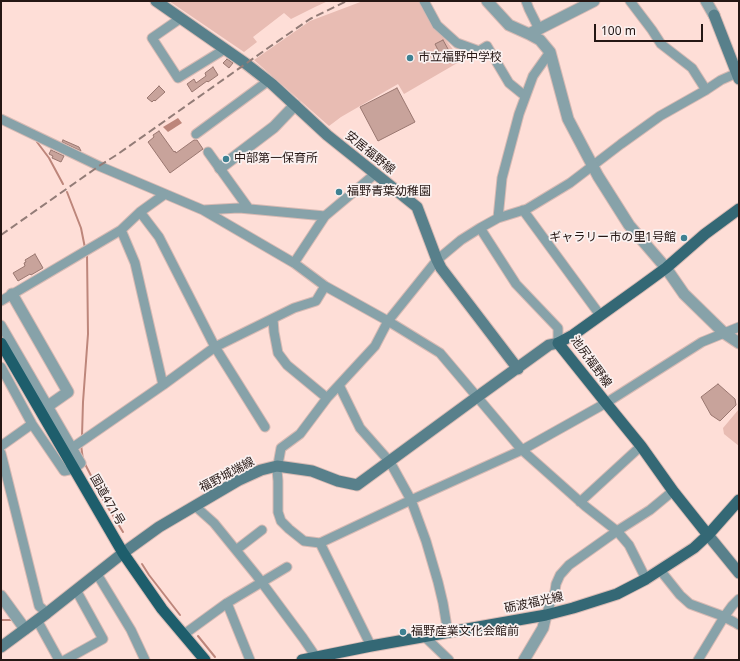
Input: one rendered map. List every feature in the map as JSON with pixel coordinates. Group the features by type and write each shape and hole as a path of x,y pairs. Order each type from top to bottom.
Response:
{"highway":[{"name":"国道471号","path":"1,343 123,553 162,609 205,660"}],"main road":[{"name":"安居福野線","path":"156,1 245,63 268,81 327,135 417,207 441,268 518,369"},
{"path":"714,16 738,75"},
{"name":"池尻福野線","path":"708,535 672,491 641,446 558,343 573,335 666,268 705,234 739,209"},
{"name":"福野城端線","path":"1,647 159,527 239,480 261,470 277,466 312,471 338,482 357,485 477,397 550,346 558,343"},
{"name":"砺波福光線","path":"302,660 371,646 546,615 617,594 646,579 694,548 708,535 739,500"},
{"path":"708,535 739,572"}],"street":[{"path":"424,1 437,25 457,43 479,51 487,46 509,83 526,96"},
{"path":"487,1 509,25 534,32 594,1"},
{"path":"526,1 534,32 550,52 568,119 598,176 629,225 666,268 684,294 724,333 739,343"},
{"path":"630,1 661,44 692,68 706,90"},
{"path":"706,1 714,16"},
{"path":"181,18 152,38 178,78 225,49"},
{"path":"498,218 502,178 519,114 533,76 550,52"},
{"path":"738,75 721,80 660,116 570,183 527,209 498,218 480,228 461,240 437,260 388,321 375,346 327,398 300,434 281,448 277,466 278,512 281,521 304,541 320,542 522,450 606,403 702,342 739,327"},
{"path":"196,134 268,81"},
{"path":"220,168 274,127 295,105"},
{"path":"1,119 99,166 203,210 294,263 325,286 388,321 440,353 522,450 580,502 617,531 629,545 646,579"},
{"path":"208,152 249,209"},
{"path":"294,263 325,216 374,174"},
{"path":"1,301 121,230 140,212 165,194"},
{"path":"203,210 239,208 325,216"},
{"path":"523,210 600,315"},
{"path":"140,212 159,237 215,347 266,427"},
{"path":"480,228 516,284 558,328 558,343"},
{"path":"121,230 135,263 162,385"},
{"path":"72,448 215,347 294,308 316,301 325,286"},
{"path":"12,294 68,392 48,406"},
{"path":"273,319 278,353 287,365 327,398"},
{"path":"1,325 81,463 74,469 64,471 32,424 1,367"},
{"path":"339,385 360,428 390,462 411,500 426,541 438,582 448,633"},
{"path":"1,446 32,424"},
{"path":"580,502 641,446"},
{"path":"1,453 39,606 47,613"},
{"path":"524,660 543,628 560,575 570,565 617,531 650,510 672,491"},
{"path":"195,506 214,523 236,550 316,657"},
{"path":"236,550 262,530"},
{"path":"320,542 371,646"},
{"path":"183,635 227,603 287,567"},
{"path":"660,570 680,595 690,604 724,617 739,625"},
{"path":"97,574 131,630 145,660"},
{"path":"65,660 103,639 76,590"},
{"path":"1,596 25,629"},
{"path":"698,660 724,617 739,599"},
{"path":"227,603 250,660"},
{"path":"37,620 60,660"},
{"path":"425,637 449,660"}],"shaded area":[{"path":"169,1 328,1 291,19 284,13 253,37 257,42 244,52"},
{"path":"363,1 420,1 438,30 455,52 459,62 404,94 398,84 341,117 329,126 254,60 310,21"},
{"path":"178,118 182,123 168,132 163,127"},
{"path":"739,409 739,446 724,434 723,428"}],"building":[{"path":"443,40 453,58 444,62 435,44"},
{"path":"227,59 233,63 229,68 223,63"},
{"path":"213,67 218,75 192,92 187,84 194,79 196,83 206,76 205,73"},
{"path":"159,86 165,92 152,102 147,98"},
{"path":"397,88 415,122 378,141 360,107"},
{"path":"159,131 176,153 194,140 197,140 203,149 170,173 148,142 154,137 153,135"},
{"path":"63,140 79,147 81,151 62,142"},
{"path":"51,150 64,156 61,162 52,158 53,156 49,154"},
{"path":"35,254 43,268 18,281 13,273 25,266 25,260"},
{"path":"718,384 735,399 736,405 720,421 711,415 701,397"}],"waterway":[{"path":"37,142 49,158 63,184"},
{"path":"67,192 81,228 85,248"},
{"path":"82,436 88,334 87,254"},
{"path":"81,445 83,460"},
{"path":"85,464 104,501 123,532"},
{"path":"142,564 180,615"},
{"path":"1,620 12,620"},
{"path":"198,636 215,657"}],"railway":[{"path":"1,235 310,19 347,1"}],"place":[{"name":"市立福野中学校","path":"410,58"},
{"name":"中部第一保育所","path":"226,159"},
{"name":"福野青葉幼稚園","path":"339,192"},
{"name":"ギャラリー市の里1号館","path":"684,238"},
{"name":"福野産業文化会館前","path":"403,632"}]}
